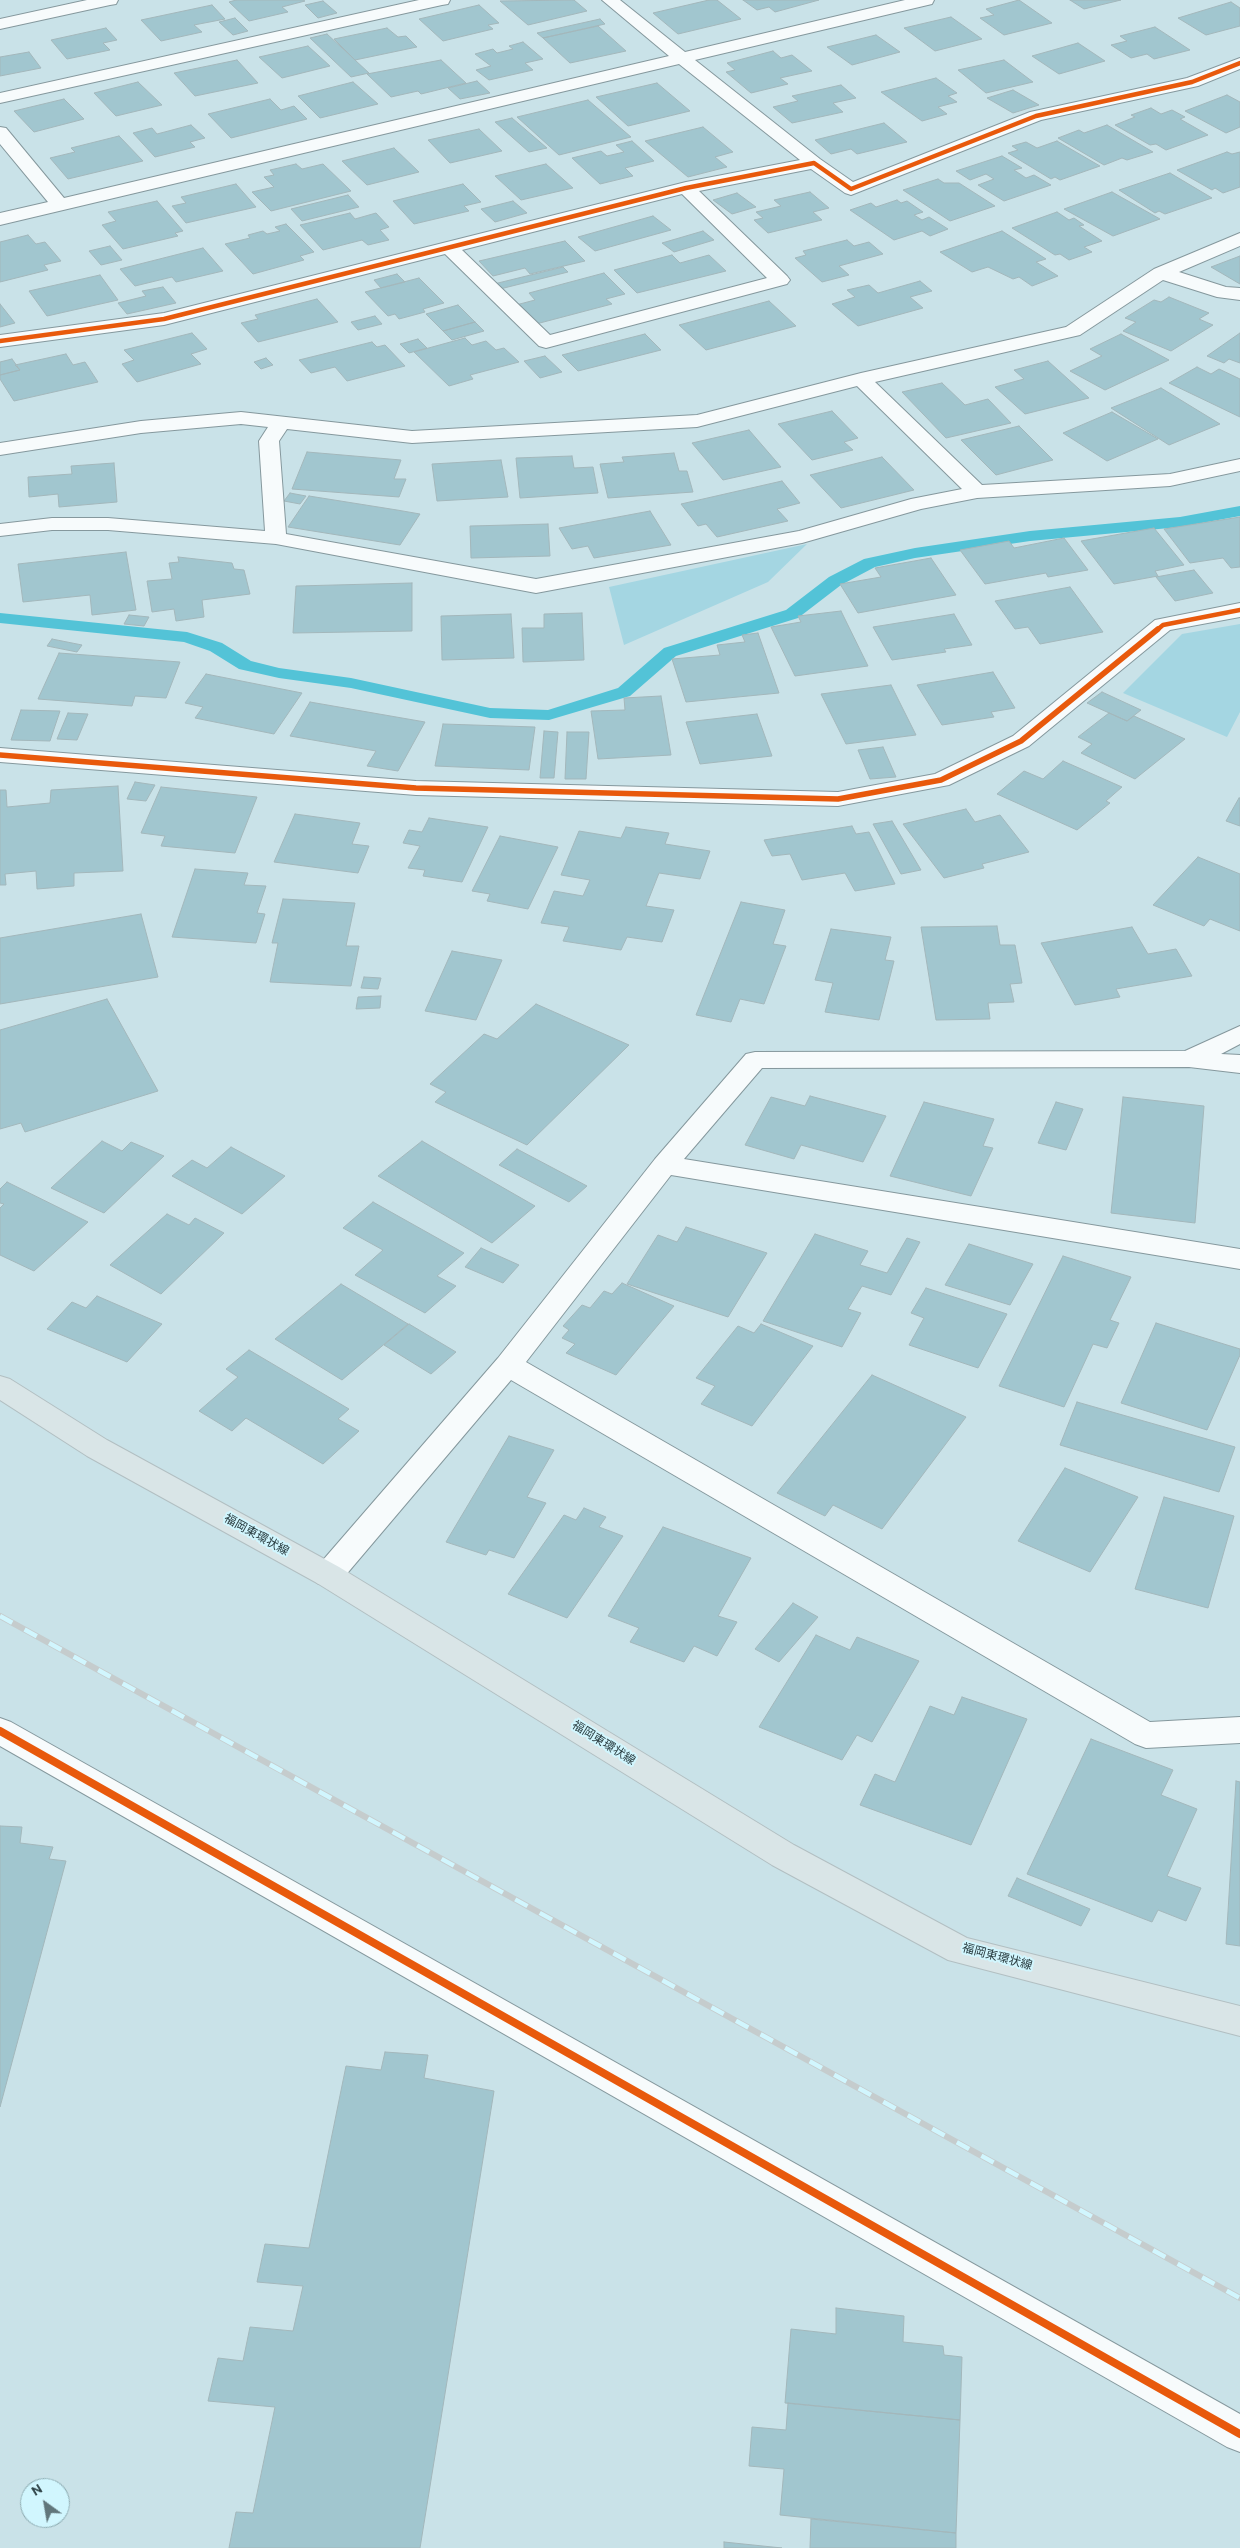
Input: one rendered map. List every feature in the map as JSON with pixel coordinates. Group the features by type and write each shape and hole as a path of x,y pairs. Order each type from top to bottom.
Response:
{"main road":[{"name":"福岡東環状線","path":"0,1386 97,1448 328,1575 783,1855 960,1950 1240,2021"}],"street":[{"path":"0,24 110,0"},
{"path":"0,98 442,0"},
{"path":"610,0 814,163 851,188 1036,116 1192,82 1240,63"},
{"path":"0,219 926,0"},
{"path":"0,132 60,204"},
{"path":"0,341 164,319 686,188 814,163"},
{"path":"450,248 546,342 780,280 686,188"},
{"path":"0,450 141,427 242,418 412,437 697,421 861,379 1073,331 1161,274 1240,239"},
{"path":"1161,274 1224,293 1240,294"},
{"path":"861,379 977,492"},
{"path":"276,538 269,441 281,423"},
{"path":"0,530 52,524 108,524 276,538 536,586 802,537 918,503 977,492 1170,480 1240,465"},
{"path":"0,755 416,788 838,800 941,780 1021,741 1163,625 1240,610"},
{"path":"1189,1059 1240,1034"},
{"path":"328,1575 508,1365 664,1165 755,1060 1189,1059 1240,1064"},
{"path":"664,1165 1240,1259"},
{"path":"508,1365 1146,1736 1240,1730"},
{"path":"0,1730 1240,2434"}],"shaded area":[{"path":"807,544 768,582 624,645 609,587"},
{"path":"1240,624 1240,712 1227,737 1123,693 1182,634"}],"building":[{"path":"236,0 305,1 282,7 288,12 249,21 229,2"},
{"path":"574,0 587,11 528,25 500,1"},
{"path":"709,0 717,0 741,19 678,34 653,13"},
{"path":"743,0 819,0 775,12 769,7 757,10"},
{"path":"1019,0 1052,23 1004,35 980,18 994,15 986,9"},
{"path":"1070,0 1121,0 1084,9"},
{"path":"323,1 337,13 318,18 305,5"},
{"path":"1231,2 1240,8 1240,26 1206,35 1178,18"},
{"path":"212,5 225,19 194,25 202,32 161,41 141,20"},
{"path":"479,5 499,23 488,25 493,29 443,41 419,19"},
{"path":"951,17 982,39 935,51 904,28"},
{"path":"235,18 248,31 233,35 219,22"},
{"path":"600,19 605,24 543,38 537,33"},
{"path":"598,26 626,51 570,63 543,38"},
{"path":"1155,27 1190,50 1154,59 1147,54 1131,58 1111,45 1127,41 1120,36"},
{"path":"106,28 117,40 103,43 110,50 67,59 51,40"},
{"path":"387,28 398,37 406,36 417,47 355,60 334,39"},
{"path":"327,34 369,73 351,77 310,38"},
{"path":"876,35 900,52 852,65 827,47"},
{"path":"523,42 543,59 525,63 533,70 489,80 476,70 491,66 475,54 493,49 497,53 513,49 509,46"},
{"path":"1078,43 1105,61 1059,74 1032,56"},
{"path":"308,46 330,66 282,78 259,57"},
{"path":"773,51 781,58 792,55 812,71 780,78 788,84 751,93 726,72 735,70 727,63"},
{"path":"29,52 41,68 0,76 0,57"},
{"path":"237,60 258,83 195,96 174,73"},
{"path":"441,60 466,83 421,94 418,91 391,97 367,74"},
{"path":"1004,60 1033,82 986,93 958,70"},
{"path":"936,78 957,93 948,96 957,102 938,107 947,114 922,121 881,92"},
{"path":"477,81 490,93 460,99 448,88"},
{"path":"138,82 162,105 116,116 94,93"},
{"path":"353,82 378,104 320,118 298,96"},
{"path":"657,83 690,111 628,126 596,97"},
{"path":"841,85 856,98 833,103 843,112 792,123 773,107 798,101 792,96"},
{"path":"1013,90 1039,105 1013,113 987,98"},
{"path":"1227,95 1240,102 1240,127 1226,133 1185,111"},
{"path":"64,99 84,119 34,132 14,111"},
{"path":"270,99 281,110 294,106 307,119 231,138 208,114"},
{"path":"588,100 631,137 559,155 517,117"},
{"path":"1151,108 1161,114 1172,110 1185,117 1180,119 1208,135 1166,150 1156,144 1150,145 1115,125 1135,117 1131,115"},
{"path":"512,118 547,148 529,152 495,122"},
{"path":"884,123 907,142 857,154 851,149 831,154 815,140"},
{"path":"191,125 205,138 190,142 195,147 155,157 133,133 152,128 157,134"},
{"path":"1107,125 1153,152 1127,160 1122,158 1104,165 1058,138 1079,130 1084,133"},
{"path":"703,127 733,152 715,157 727,167 688,177 645,141"},
{"path":"479,129 502,151 450,163 428,140"},
{"path":"119,136 143,161 68,179 50,158 75,152 71,148"},
{"path":"632,141 654,161 625,168 633,176 600,184 572,158 601,151 607,156 624,152 616,145"},
{"path":"1057,141 1100,166 1060,180 1055,177 1051,179 1008,153 1018,150 1012,146 1026,142 1037,148"},
{"path":"394,148 419,172 367,185 342,161"},
{"path":"1227,152 1232,154 1240,152 1240,187 1223,193 1215,188 1212,190 1177,170"},
{"path":"1002,156 1022,168 1014,170 1026,178 1034,175 1051,185 1004,201 978,185 994,179 986,174 970,180 956,171"},
{"path":"296,164 302,169 323,164 351,191 271,211 252,192 274,187 264,177 274,175 270,170"},
{"path":"546,164 573,188 521,200 495,176"},
{"path":"1170,173 1212,198 1165,214 1159,211 1155,213 1119,190"},
{"path":"938,179 944,183 959,183 995,206 950,221 903,190"},
{"path":"236,184 256,207 186,223 172,206 186,203 181,197"},
{"path":"463,184 481,202 464,206 469,211 414,224 393,201"},
{"path":"810,192 829,208 813,212 822,220 768,233 754,220 763,218 756,212 781,206 774,200"},
{"path":"1112,192 1160,219 1113,236 1064,209"},
{"path":"737,193 756,207 732,214 713,200"},
{"path":"348,195 359,207 302,221 291,209"},
{"path":"897,200 901,203 907,201 923,212 914,215 922,220 929,217 948,229 930,236 922,231 894,240 850,210 871,203 876,207"},
{"path":"157,201 183,231 175,233 178,236 123,249 102,225 116,221 108,212"},
{"path":"513,201 527,213 495,222 481,209"},
{"path":"1057,212 1069,220 1074,218 1084,225 1079,226 1102,241 1084,247 1092,252 1069,260 1060,254 1055,255 1012,228"},
{"path":"350,213 355,219 376,213 389,227 380,230 389,240 368,245 362,240 323,250 300,225"},
{"path":"653,216 671,230 595,251 578,237"},
{"path":"286,224 314,252 300,256 304,260 253,274 225,244 250,238 248,235 263,231 267,234 280,231 275,227"},
{"path":"703,231 714,240 674,252 662,243"},
{"path":"1002,231 1046,259 1036,262 1058,276 1032,286 1019,277 1013,279 988,267 972,272 940,252"},
{"path":"28,235 36,244 45,242 61,261 44,265 48,270 0,282 0,242"},
{"path":"847,240 854,246 869,242 883,254 839,266 849,275 822,282 795,258 806,255 803,251"},
{"path":"565,241 585,261 530,274 525,268 493,276 479,261"},
{"path":"110,246 122,260 101,265 89,251"},
{"path":"203,248 223,271 176,282 172,277 135,286 120,269"},
{"path":"672,255 680,263 709,255 726,271 637,293 614,270"},
{"path":"1240,256 1240,284 1211,267"},
{"path":"563,267 568,272 500,289 494,284"},
{"path":"604,273 625,294 606,299 612,304 536,324 516,305 535,300 529,293"},
{"path":"397,274 405,282 381,288 374,280"},
{"path":"100,275 118,300 47,316 29,291"},
{"path":"419,278 444,303 423,309 425,312 399,319 395,314 388,316 365,292"},
{"path":"920,281 932,291 910,297 923,308 858,326 832,304 855,297 847,290 869,285 878,293"},
{"path":"163,287 176,303 127,314 118,303 146,296 142,291"},
{"path":"1169,297 1209,313 1199,319 1213,325 1171,351 1123,331 1136,322 1125,318 1154,300 1161,302"},
{"path":"317,299 338,322 258,342 241,323 258,319 255,315"},
{"path":"769,301 796,326 706,350 679,325"},
{"path":"0,304 15,323 0,327"},
{"path":"458,305 475,322 443,331 426,314"},
{"path":"375,316 382,324 358,330 351,322"},
{"path":"475,322 484,331 452,340 443,331"},
{"path":"192,333 207,349 191,354 201,364 137,382 122,364 134,360 124,350"},
{"path":"1240,333 1240,363 1229,359 1224,363 1207,356"},
{"path":"645,334 661,350 578,371 562,355"},
{"path":"1121,334 1169,360 1105,390 1070,371 1102,356 1090,349"},
{"path":"465,338 472,345 486,341 496,350 504,348 519,362 470,375 473,379 449,386 414,352"},
{"path":"418,339 427,348 409,353 400,344"},
{"path":"372,342 377,347 385,345 405,366 347,381 335,367 311,373 299,360"},
{"path":"66,354 73,365 85,362 98,382 14,401 0,379 0,375 20,370 15,365"},
{"path":"545,356 562,372 540,378 524,361"},
{"path":"266,358 273,365 261,369 254,362"},
{"path":"12,359 20,370 0,375 0,362"},
{"path":"1048,361 1089,398 1025,414 995,387 1024,379 1014,370"},
{"path":"1197,367 1211,374 1219,369 1240,379 1240,417 1169,383"},
{"path":"942,383 965,405 988,399 1011,423 946,438 902,392"},
{"path":"1161,388 1220,424 1169,445 1111,408"},
{"path":"832,411 858,438 844,442 853,450 812,460 778,424"},
{"path":"1112,412 1158,439 1107,461 1063,433"},
{"path":"1019,426 1053,460 996,475 961,440"},
{"path":"749,430 781,467 723,480 692,443"},
{"path":"307,452 401,460 394,479 406,479 399,497 292,489"},
{"path":"674,453 679,471 687,471 693,492 608,498 600,464 624,462 622,457"},
{"path":"572,456 574,468 593,467 598,493 520,498 516,458"},
{"path":"882,457 914,490 841,508 810,475"},
{"path":"501,460 508,497 437,501 432,464"},
{"path":"114,463 117,502 59,507 58,494 29,497 28,477 72,474 71,466"},
{"path":"782,481 800,503 777,509 788,521 717,537 706,524 698,526 681,504"},
{"path":"290,493 306,496 300,504 284,501"},
{"path":"309,496 420,514 400,545 288,527"},
{"path":"650,511 671,545 594,558 588,546 572,549 559,528"},
{"path":"1240,517 1240,567 1231,568 1223,558 1190,563 1164,529"},
{"path":"548,524 550,556 471,558 470,526"},
{"path":"1154,528 1184,565 1155,571 1158,576 1114,584 1081,541"},
{"path":"1064,538 1088,570 1048,577 1046,573 985,584 960,550 1009,541 1014,548"},
{"path":"126,552 136,610 92,615 90,595 23,602 18,564"},
{"path":"178,557 232,563 234,569 244,570 250,594 202,600 204,617 176,621 174,609 152,612 147,581 172,579 169,563 179,562"},
{"path":"931,558 956,595 858,613 840,584 881,577 875,568"},
{"path":"1194,570 1213,593 1175,601 1156,577"},
{"path":"412,583 412,631 293,633 296,586"},
{"path":"1070,587 1103,632 1040,644 1028,627 1015,629 995,601"},
{"path":"841,611 868,666 795,676 771,627 801,622 798,616"},
{"path":"582,613 584,660 523,662 522,628 544,628 544,614"},
{"path":"511,614 514,658 442,660 441,616"},
{"path":"954,614 972,645 944,649 946,652 892,660 873,627"},
{"path":"129,615 149,617 144,626 124,624"},
{"path":"758,633 779,693 686,702 672,659 720,655 717,645 745,642 742,635"},
{"path":"52,639 82,645 77,652 47,646"},
{"path":"59,653 180,662 166,698 135,696 132,706 38,699"},
{"path":"993,672 1015,708 991,712 994,717 942,725 917,685"},
{"path":"206,674 302,693 274,734 195,718 203,707 185,703"},
{"path":"891,685 916,735 846,744 821,694"},
{"path":"1102,692 1141,710 1127,721 1087,703"},
{"path":"661,696 671,755 598,759 591,711 625,710 624,698"},
{"path":"310,702 425,722 398,771 367,766 376,751 290,736"},
{"path":"21,710 60,711 50,741 11,740"},
{"path":"68,713 88,714 77,740 57,739"},
{"path":"1109,713 1127,721 1134,716 1185,739 1135,779 1081,753 1092,744 1078,737"},
{"path":"757,714 772,756 700,764 686,722"},
{"path":"443,724 535,727 529,770 435,766"},
{"path":"544,731 558,732 554,778 540,778"},
{"path":"567,732 589,732 586,779 565,779"},
{"path":"883,747 896,777 870,779 858,750"},
{"path":"1063,761 1122,787 1106,801 1110,803 1077,830 997,794 1024,771 1043,779"},
{"path":"135,782 155,785 146,801 127,799"},
{"path":"118,786 123,871 74,873 74,886 37,889 36,871 5,874 6,885 0,885 0,790 6,790 7,807 50,803 51,790"},
{"path":"161,787 257,797 235,853 161,846 165,836 141,833"},
{"path":"1240,798 1240,826 1226,821"},
{"path":"966,809 975,822 1000,815 1029,852 982,864 984,868 944,878 903,824"},
{"path":"295,814 360,823 352,844 369,846 358,873 274,862"},
{"path":"429,818 488,827 462,882 423,876 425,870 408,868 420,846 403,843 409,830 422,832"},
{"path":"892,821 921,870 901,874 873,824"},
{"path":"852,826 856,834 869,832 895,884 855,891 845,873 802,880 790,854 772,856 764,840"},
{"path":"626,827 669,833 665,844 710,851 700,879 659,873 646,906 674,910 662,942 627,937 621,950 563,941 569,927 541,923 554,891 583,896 590,880 561,875 579,831 621,838"},
{"path":"500,836 558,847 528,909 487,901 490,894 472,891"},
{"path":"1198,857 1240,874 1240,931 1210,919 1204,926 1153,905"},
{"path":"195,869 248,873 244,885 266,886 257,913 265,914 256,943 172,937"},
{"path":"283,899 355,903 346,946 359,946 351,986 270,982 278,943 272,943"},
{"path":"741,902 785,910 773,944 786,946 764,1004 740,999 731,1022 696,1015"},
{"path":"141,914 158,977 0,1004 0,938"},
{"path":"997,926 1000,945 1015,945 1022,983 1010,984 1014,1002 988,1003 990,1019 936,1020 921,927"},
{"path":"1132,927 1148,954 1176,949 1192,976 1116,989 1120,997 1075,1005 1041,943"},
{"path":"831,929 891,937 885,960 894,961 879,1020 825,1012 833,983 815,980"},
{"path":"452,951 502,960 476,1020 425,1011"},
{"path":"364,977 381,978 378,989 361,988"},
{"path":"381,996 380,1008 356,1009 358,997"},
{"path":"107,999 158,1091 25,1132 21,1123 0,1129 0,1030"},
{"path":"536,1004 629,1045 527,1145 435,1102 446,1092 430,1084 484,1034 497,1039"},
{"path":"810,1096 886,1116 863,1162 801,1145 794,1159 745,1145 771,1097 805,1106"},
{"path":"1123,1097 1204,1106 1195,1223 1111,1213"},
{"path":"924,1102 994,1119 983,1146 993,1148 971,1196 890,1176"},
{"path":"1056,1102 1083,1109 1066,1150 1038,1143"},
{"path":"102,1141 122,1151 131,1142 164,1156 104,1213 51,1188"},
{"path":"422,1141 535,1206 492,1243 378,1176"},
{"path":"231,1147 285,1176 242,1214 172,1176 192,1160 207,1168"},
{"path":"517,1149 587,1186 569,1202 499,1165"},
{"path":"7,1182 88,1222 34,1271 0,1255 0,1208 4,1204 0,1203 0,1189"},
{"path":"373,1202 464,1253 437,1276 456,1286 425,1313 355,1275 383,1250 343,1228"},
{"path":"167,1214 189,1225 195,1218 224,1233 161,1294 110,1265"},
{"path":"686,1227 767,1253 728,1317 627,1284 658,1235 677,1242"},
{"path":"815,1234 868,1251 860,1265 887,1273 907,1238 920,1242 891,1295 862,1286 848,1309 861,1313 842,1347 763,1321"},
{"path":"969,1244 1033,1264 1010,1305 945,1285"},
{"path":"481,1248 519,1265 503,1283 465,1267"},
{"path":"1063,1256 1131,1277 1110,1320 1119,1323 1107,1348 1093,1344 1064,1407 999,1386"},
{"path":"622,1283 674,1306 616,1375 566,1353 575,1344 562,1338 569,1330 563,1326 582,1305 590,1308 604,1291 612,1294"},
{"path":"341,1284 408,1324 342,1380 275,1339"},
{"path":"926,1288 1007,1314 978,1368 909,1345 924,1318 911,1313"},
{"path":"97,1296 162,1324 127,1362 47,1329 72,1302 86,1308"},
{"path":"1156,1323 1240,1349 1240,1355 1207,1430 1121,1403"},
{"path":"409,1324 456,1352 431,1374 384,1345"},
{"path":"761,1324 813,1346 752,1426 701,1404 715,1386 696,1378 738,1326 754,1333"},
{"path":"249,1350 349,1409 338,1419 359,1431 323,1464 246,1418 232,1431 199,1411 238,1377 226,1369"},
{"path":"872,1375 966,1417 882,1529 833,1505 825,1516 777,1493"},
{"path":"1077,1402 1235,1447 1219,1492 1060,1445"},
{"path":"509,1436 554,1450 527,1497 546,1503 514,1558 489,1550 486,1555 446,1542"},
{"path":"1065,1468 1138,1497 1090,1572 1018,1541"},
{"path":"1164,1497 1234,1516 1208,1608 1135,1589"},
{"path":"584,1508 606,1517 599,1527 623,1536 567,1618 508,1594 564,1515 576,1520"},
{"path":"663,1527 751,1558 718,1616 737,1622 717,1656 694,1646 684,1662 630,1642 639,1628 608,1616"},
{"path":"793,1603 818,1617 779,1662 755,1649"},
{"path":"816,1635 850,1650 857,1637 919,1661 872,1742 857,1735 842,1760 759,1727"},
{"path":"962,1697 1027,1719 971,1845 860,1805 875,1774 895,1782 930,1706 954,1715"},
{"path":"1091,1739 1173,1770 1161,1795 1197,1809 1167,1876 1201,1888 1186,1921 1158,1910 1152,1922 1027,1874"},
{"path":"1236,1781 1240,1782 1240,1946 1226,1944"},
{"path":"0,1826 22,1827 20,1843 53,1847 49,1859 66,1861 0,2107"},
{"path":"1017,1878 1090,1909 1081,1926 1008,1896"},
{"path":"385,2052 428,2055 424,2078 494,2091 420,2548 229,2548 236,2512 253,2513 275,2407 208,2401 218,2358 243,2361 250,2327 293,2331 303,2286 257,2282 265,2244 309,2248 346,2066 381,2070"},
{"path":"836,2308 904,2316 903,2342 943,2346 944,2355 962,2357 960,2420 785,2403 791,2329 836,2334"},
{"path":"788,2403 960,2420 956,2533 780,2515 784,2469 749,2466 752,2427 786,2430"},
{"path":"811,2519 956,2533 956,2548 810,2548"},
{"path":"724,2542 782,2548 724,2548"}],"waterway":[{"path":"0,618 187,637 216,647 245,665 279,673 351,683 490,713 549,715 624,692 670,652 792,614 835,581 870,563 915,553 1030,536 1180,522 1240,511"}],"railway":[{"path":"0,1616 1240,2298"}],"cycle path":[{"path":"0,341 164,319 686,188 814,163 851,189 1036,116 1192,82 1240,63"},
{"path":"0,755 416,788 838,799 941,780 1021,741 1163,625 1240,610"},
{"path":"0,1731 1240,2434"}]}
